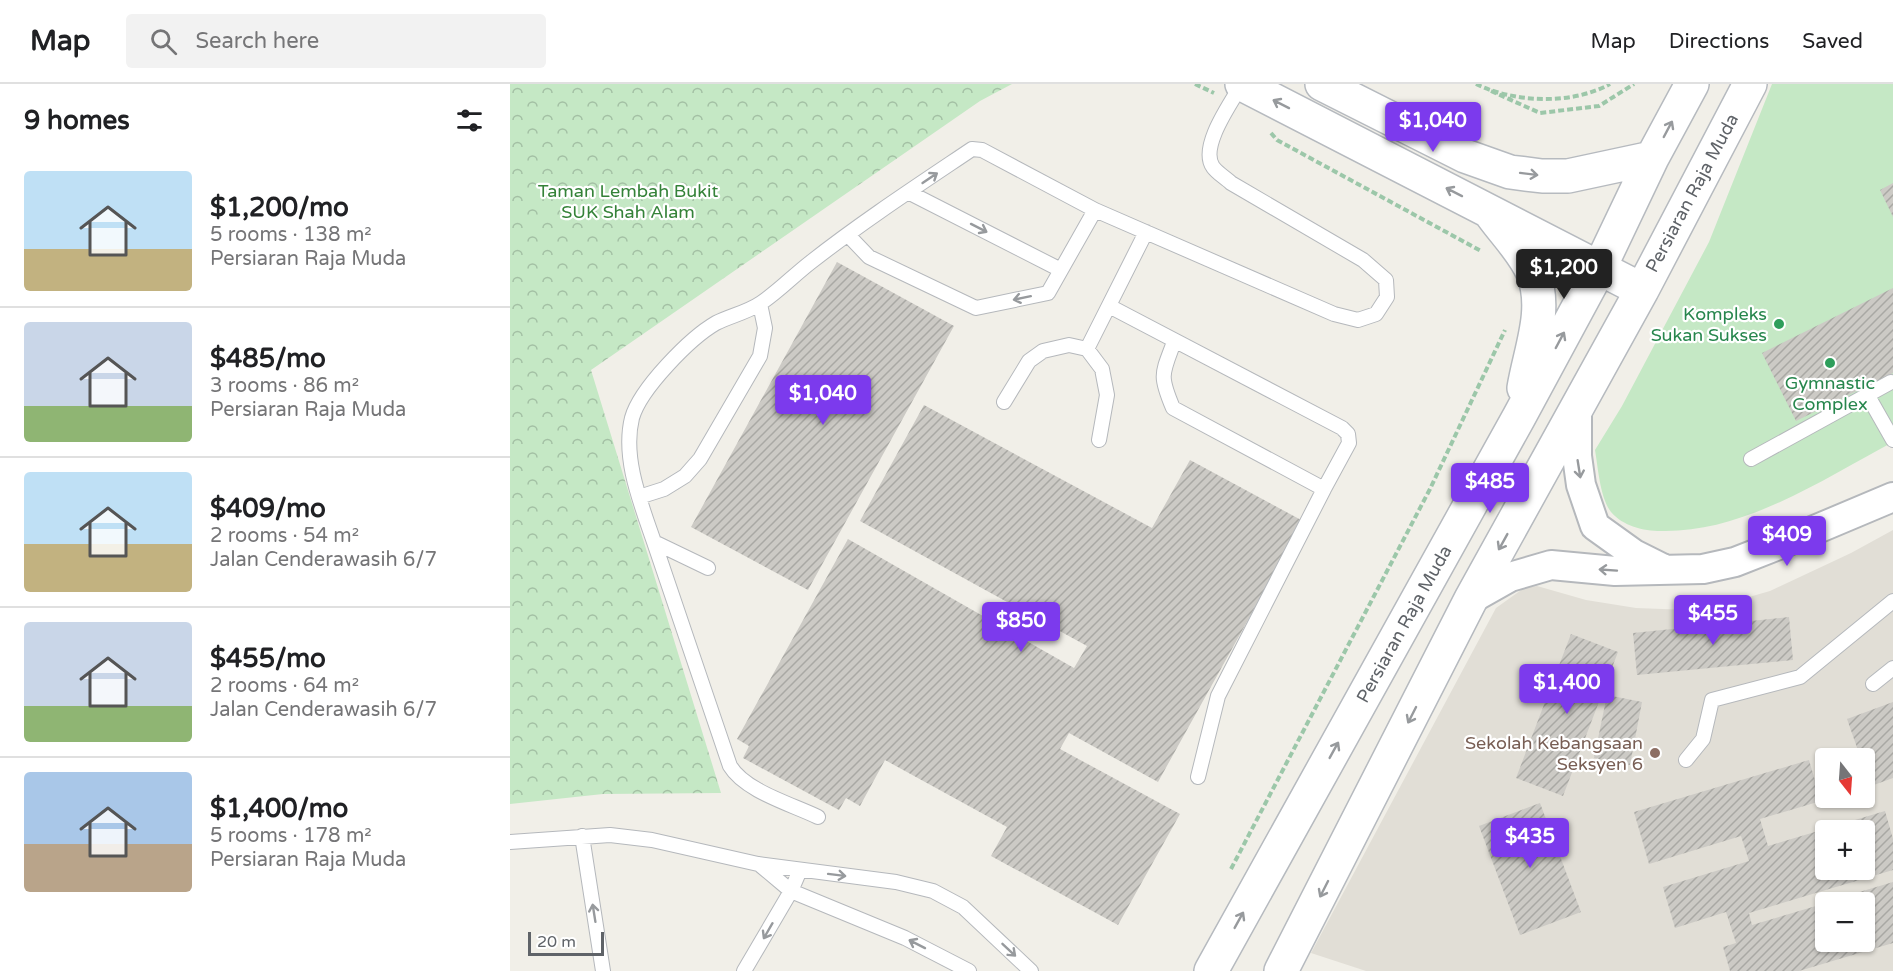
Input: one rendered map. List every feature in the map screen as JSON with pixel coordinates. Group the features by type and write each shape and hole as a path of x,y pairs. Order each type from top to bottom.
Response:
{"main road":[{"path":"1322,84 1465,156 1510,172 1568,176 1652,158"},
{"name":"Persiaran Raja Muda","path":"1211,971 1519,417 1600,267 1652,158 1692,84"},
{"name":"Persiaran Raja Muda","path":"1281,971 1471,599 1642,290 1750,84"},
{"path":"1239,90 1488,210 1642,290"},
{"path":"1488,210 1532,272 1539,295 1539,313 1519,417"}],"street":[{"path":"1576,411 1576,456 1581,485 1595,526 1634,554 1667,571"},
{"path":"1471,599 1510,577 1551,565 1615,570 1703,570 1735,562 1893,497"}],"lane":[{"path":"818,817 750,785 736,776 730,766 639,497 628,437 633,416 643,395 676,357 713,325 760,304 810,262 908,192 972,150 982,150 1095,210 1334,314 1358,320 1376,314 1388,297 1386,280 1363,260 1231,183 1213,167 1208,152 1219,123 1239,90"},
{"path":"908,192 1061,270"},
{"path":"848,235 868,257 976,308 1048,292 1095,210"},
{"path":"1087,349 1146,232"},
{"path":"639,497 671,485 685,476 700,459 760,356 765,327 760,304"},
{"path":"1109,306 1342,428 1348,434 1349,443 1218,696 1198,777"},
{"path":"1174,342 1163,372 1163,385 1173,408 1324,489"},
{"path":"1004,402 1029,361 1043,351 1069,345 1087,349 1102,369 1107,395 1099,440"},
{"path":"1751,459 1891,382"},
{"path":"1868,396 1893,440"},
{"path":"654,542 708,568"},
{"path":"1686,760 1703,739 1712,700 1800,677 1893,601"},
{"path":"1873,684 1893,668"},
{"path":"510,842 610,835 652,840 758,864 896,882 933,891 963,907 1031,971"},
{"path":"582,836 603,971"},
{"path":"758,864 791,891 897,934 969,971"},
{"path":"744,971 791,891 800,870"}],"path":[{"path":"1195,84 1239,90"},
{"path":"1476,84 1540,113 1599,106 1634,84"},
{"path":"1491,91 1546,100 1594,93 1610,84"},
{"path":"1268,128 1277,140 1489,255"},
{"path":"1227,877 1430,489 1506,327"}],"shaded area":[{"name":"Sekolah Kebangsaan Seksyen 6","path":"1893,530 1893,971 1366,971 1311,953 1496,608 1524,588 1537,586 1586,600 1636,608 1689,610 1728,603 1770,591 1851,553"}],"green space":[{"name":"Taman Lembah Bukit SUK Shah Alam","path":"510,84 1012,84 980,101 591,370 721,793 603,794 510,804"},
{"name":"Kompleks Sukan Sukses","path":"1772,84 1893,84 1893,442 1781,502 1752,514 1692,529 1654,531 1640,529 1621,521 1607,506 1600,482 1595,450 1622,406 1709,242"}],"building":[{"path":"1893,183 1893,217 1880,190"},
{"path":"837,262 954,326 808,590 691,527"},
{"name":"Gymnastic Complex","path":"1893,288 1893,373 1796,421 1762,353"},
{"path":"924,405 1152,528 1190,460 1303,521 1158,782 1069,733 1060,749 1180,814 1118,925 991,856 1007,827 885,760 860,806 846,798 839,810 743,758 749,746 737,739 848,539 1074,668 1087,646 860,521"},
{"path":"1789,617 1793,660 1637,675 1633,633"},
{"path":"1571,634 1618,652 1563,796 1516,778"},
{"path":"1607,695 1642,702 1630,765 1594,758"},
{"path":"1893,702 1893,778 1875,785 1875,748 1857,748 1847,719"},
{"path":"1809,760 1815,780 1815,803 1760,819 1768,846 1815,832 1815,880 1860,880 1749,913 1752,925 1815,906 1815,952 1863,952 1799,971 1730,971 1723,947 1736,943 1726,912 1675,928 1663,887 1749,861 1741,836 1649,864 1634,812"},
{"path":"1540,803 1581,912 1520,935 1479,826"},
{"path":"1885,811 1893,839 1893,870 1875,875 1875,820 1855,820"},
{"path":"1893,882 1893,943 1875,948 1875,892 1860,892"}],"place":[{"name":"Kompleks Sukan Sukses","path":"1779,324"},
{"name":"Gymnastic Complex","path":"1830,363"},
{"name":"Sekolah Kebangsaan Seksyen 6","path":"1655,753"}]}
